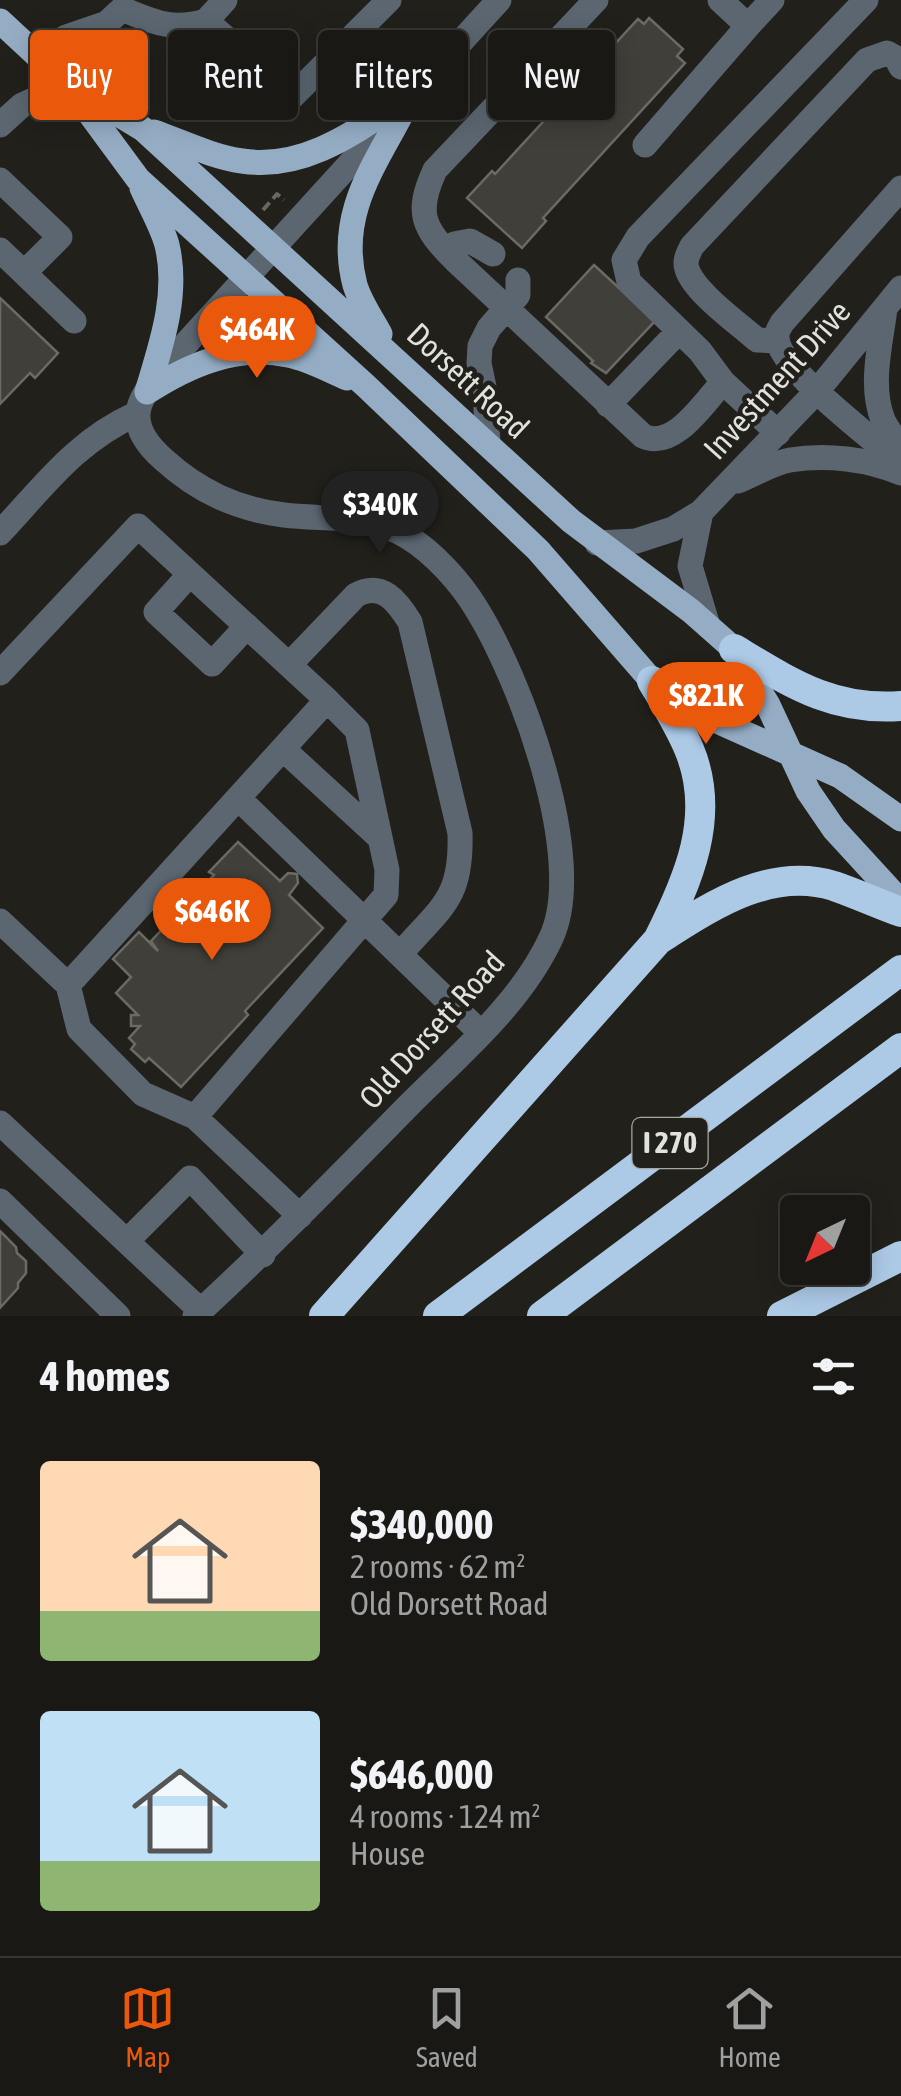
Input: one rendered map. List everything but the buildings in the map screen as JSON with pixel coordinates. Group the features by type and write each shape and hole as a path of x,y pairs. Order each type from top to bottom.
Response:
{"highway":[{"path":"734,649 816,695 851,706 901,706"},
{"path":"324,1316 658,940 696,856 698,786 691,752 652,681"},
{"path":"658,940 717,902 757,886 798,882 832,886 901,912"},
{"name":"I 270","path":"438,1316 901,970"},
{"name":"I 270","path":"542,1316 901,1048"},
{"path":"782,1316 901,1256"}],"main road":[{"name":"Dorsett Road","path":"0,21 30,49"},
{"name":"Dorsett Road","path":"95,120 138,178 538,550 652,681 714,720 840,776 901,819"},
{"name":"Dorsett Road","path":"129,120 144,129 597,542 734,649 768,705 808,791 834,829 901,902"},
{"path":"144,129 240,161 276,164 339,141 372,120"},
{"path":"390,352 356,289 349,233 354,206 398,120"},
{"path":"138,178 167,244 170,280 166,334 142,403"},
{"path":"142,403 182,370 242,354 286,354 366,386"}],"street":[{"path":"80,30 119,11 182,28 206,21 225,0"},
{"path":"206,21 293,96 388,0"},
{"path":"468,33 499,0"},
{"path":"596,0 435,170 422,211 428,229 447,252 643,436 660,439 676,431 723,382"},
{"path":"720,0 748,26"},
{"path":"644,145 772,0"},
{"path":"778,433 637,292 623,269 624,260 638,237 866,0"},
{"path":"777,341 756,340 695,283 686,267 692,246 866,60 887,53 901,66"},
{"path":"0,124 30,101"},
{"path":"0,534 84,443 142,403 247,277 388,120"},
{"path":"751,120 783,150"},
{"path":"0,180 60,236 24,273"},
{"path":"901,188 782,322 776,334 797,374 901,463"},
{"path":"447,252 454,244 470,241 493,254"},
{"path":"0,250 74,321"},
{"path":"488,443 480,346 489,328 518,295 518,280"},
{"path":"897,294 877,370 884,420 901,447"},
{"name":"Investment Drive","path":"597,542 636,541 674,529 701,512 817,391 897,294"},
{"path":"608,404 680,331"},
{"name":"Old Dorsett Road","path":"142,403 142,438 190,483 239,507 284,515 358,518 408,536 441,566 475,606 499,652 551,792 560,844 562,891 552,936 521,987 481,1033 263,1255 198,1313"},
{"path":"724,487 788,461 824,458 901,473"},
{"path":"701,512 690,566 708,626"},
{"path":"0,674 138,526 357,730 387,870 386,895 194,1117"},
{"path":"190,574 156,612 212,664 247,626"},
{"path":"289,665 363,590 384,591 392,596 410,622 460,833 461,854 460,873 451,896 401,952"},
{"path":"68,985 328,700"},
{"path":"282,749 380,838"},
{"path":"238,798 481,1033"},
{"path":"0,921 68,985 79,1028 143,1094 194,1117 300,1216"},
{"path":"0,1123 128,1240 198,1313"},
{"path":"128,1240 190,1178 263,1255"},
{"path":"0,1201 118,1316"}],"path":[{"path":"259,213 278,194 288,204"}]}
